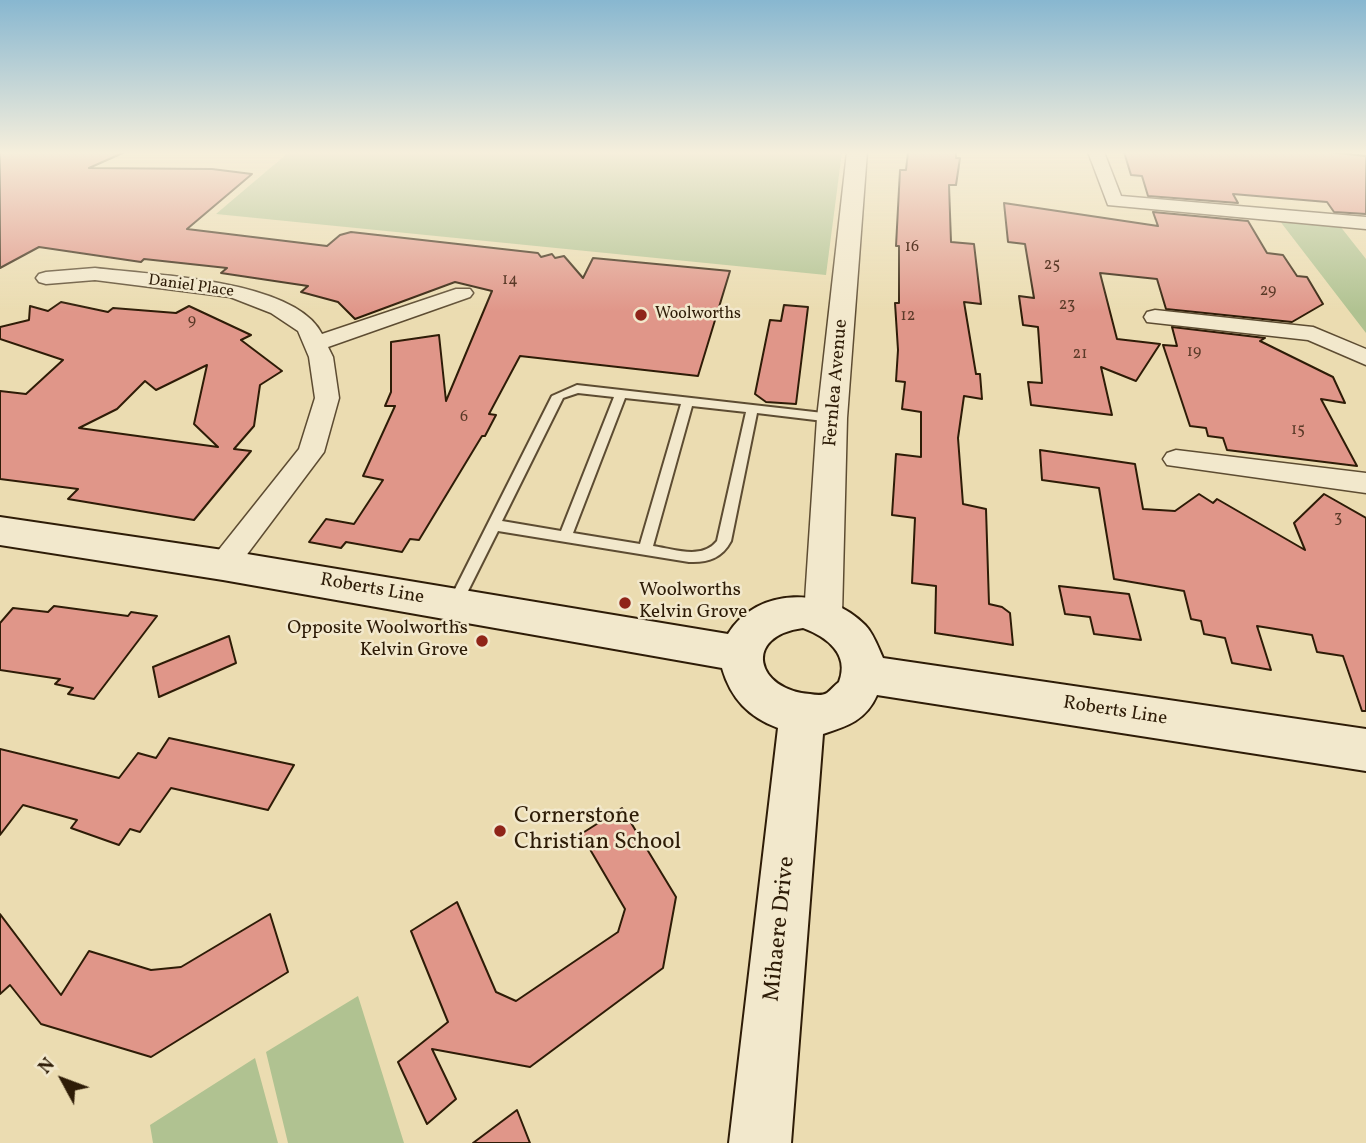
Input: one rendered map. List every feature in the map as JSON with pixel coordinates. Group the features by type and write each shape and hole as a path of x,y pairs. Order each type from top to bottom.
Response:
{"main road":[{"name":"Roberts Line","path":"0,531 223,565 742,654"},
{"path":"805,611 823,615 841,625 855,639 863,656 865,674 855,694 837,710 802,716 782,711 758,694 744,671 742,654 752,632 771,617 787,612 805,611"},
{"name":"Roberts Line","path":"865,674 1366,750"},
{"name":"Mihaere Drive","path":"760,1143 802,716"}],"street":[{"name":"Fernlea Avenue","path":"823,615 832,418 852,205"},
{"path":"1164,205 1366,223"},
{"name":"Daniel Place","path":"46,278 95,274 236,292 279,308 307,327 321,357 327,398 310,452 223,565"},
{"path":"315,344 463,293"},
{"path":"1155,317 1313,334 1366,358"},
{"path":"1176,459 1366,483"}],"lane":[{"path":"454,605 558,396 577,389 832,418"},
{"path":"565,537 621,394"},
{"path":"645,550 687,402"},
{"path":"493,525 695,557 710,555 722,546 752,409"}],"green space":[{"path":"226,205 835,205 826,275 216,214"},
{"path":"1276,216 1336,221 1366,259 1366,333"},
{"path":"358,996 404,1143 288,1143 266,1052"},
{"path":"255,1058 278,1143 153,1143 150,1125"}],"building":[{"path":"0,205 215,205 187,229 327,246 340,235 351,232 538,253 541,257 552,254 555,258 564,256 583,278 593,258 730,271 698,376 520,356 489,414 496,415 485,436 482,436 419,540 410,539 402,552 346,542 341,548 309,542 326,519 354,524 383,480 363,476 395,406 385,406 391,392 391,342 439,335 446,401 492,291 455,282 355,319 338,302 301,292 308,286 221,273 227,268 144,259 141,262 39,247 0,268"},
{"path":"898,205 950,205 951,242 974,244 981,304 964,302 976,374 980,374 982,399 964,396 958,438 963,504 986,509 989,604 1002,607 1010,613 1013,645 935,633 936,586 912,583 915,518 892,515 896,454 921,457 921,412 902,409 905,382 896,381 898,350 895,303 899,303 899,246 896,246"},
{"path":"1004,205 1158,226 1153,212 1248,221 1267,253 1283,255 1297,276 1307,277 1323,304 1292,322 1166,309 1157,279 1100,273 1117,339 1160,344 1136,381 1101,367 1112,415 1031,405 1028,382 1042,383 1038,327 1023,325 1019,296 1034,298 1025,244 1008,242"},
{"path":"1329,205 1366,205 1366,214 1334,212"},
{"path":"61,302 108,312 113,308 176,313 189,306 251,335 241,340 282,371 260,385 254,426 234,449 251,451 194,520 68,499 78,489 0,479 0,391 26,394 63,360 0,339 0,327 29,320 30,306 48,311","holes":["207,365 194,424 218,447 79,428 117,409 145,381 156,390"]},
{"path":"784,305 808,307 796,404 766,402 755,394 770,320 781,321"},
{"path":"1172,327 1265,338 1260,341 1333,377 1345,403 1321,399 1357,466 1227,450 1223,438 1208,436 1206,428 1190,426 1163,345 1177,346"},
{"path":"1040,450 1135,464 1143,509 1175,511 1199,494 1213,503 1217,499 1305,550 1294,523 1324,494 1366,518 1366,711 1362,711 1343,656 1317,652 1312,635 1257,626 1271,670 1232,663 1225,638 1204,634 1201,621 1191,619 1184,591 1114,579 1099,488 1042,480"},
{"path":"1059,586 1129,594 1141,640 1094,634 1090,617 1065,614"},
{"path":"54,606 128,616 131,612 157,616 94,699 68,694 73,688 55,684 60,679 0,670 0,623 13,608 48,612"},
{"path":"229,636 236,663 159,697 153,667"},
{"path":"169,738 294,765 268,810 171,788 140,832 130,829 119,845 71,828 77,820 23,805 0,835 0,749 119,778 138,753 156,758"},
{"path":"622,808 676,897 663,968 530,1067 432,1049 456,1099 427,1124 398,1062 448,1022 411,931 457,902 496,992 516,1001 618,932 625,909 581,834"},
{"path":"0,914 61,995 89,951 151,970 181,967 270,914 288,972 151,1057 41,1024 10,985 0,994"},
{"path":"517,1110 530,1143 473,1143"}],"place":[{"name":"Woolworths","path":"641,315"},
{"name":"Woolworths Kelvin Grove","path":"625,603"},
{"name":"Opposite Woolworths Kelvin Grove","path":"482,641"},
{"name":"Cornerstone Christian School","path":"500,831"}]}
